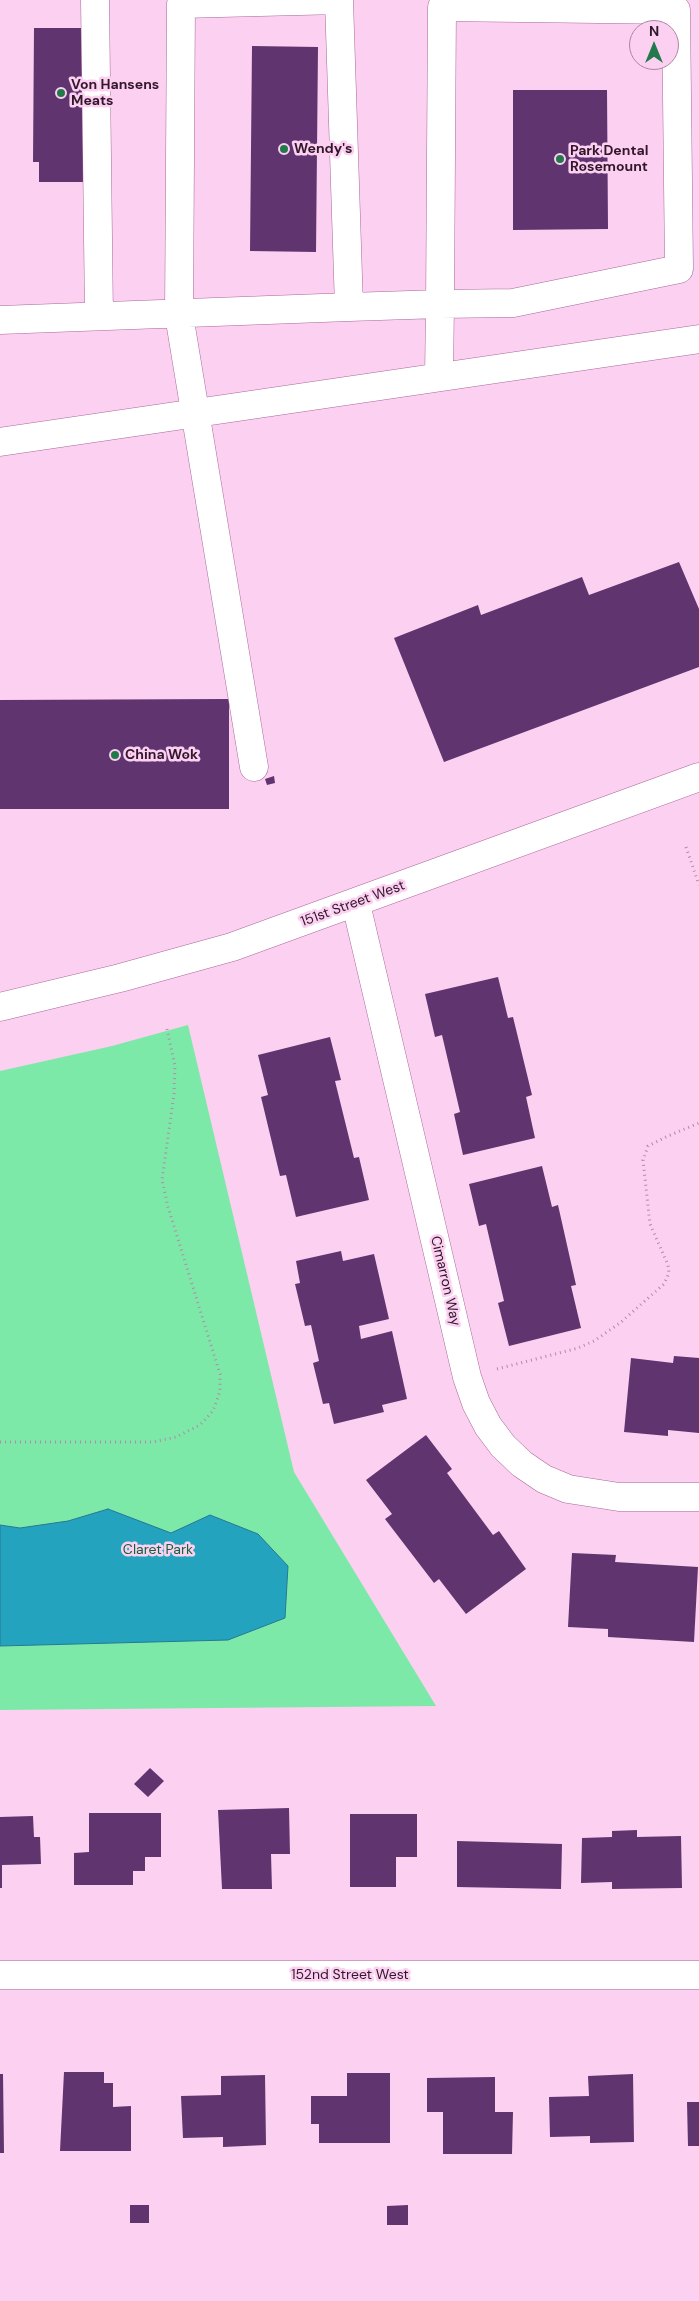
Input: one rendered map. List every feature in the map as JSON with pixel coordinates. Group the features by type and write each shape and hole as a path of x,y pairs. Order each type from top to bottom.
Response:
{"street":[{"path":"95,0 99,316"},
{"path":"254,767 179,314 181,4 339,0 349,307"},
{"path":"0,320 349,307 440,304 513,303 679,269 676,10 442,7 440,304 439,377"},
{"path":"0,442 699,339"},
{"name":"151st Street West","path":"0,1007 120,978 232,947 356,904 699,778"},
{"name":"Cimarron Way","path":"356,904 468,1377 476,1403 488,1426 503,1446 522,1464 544,1479 568,1489 619,1497 699,1496"},
{"name":"152nd Street West","path":"0,1975 699,1974"}],"path":[{"path":"686,847 699,884"},
{"path":"0,1442 153,1442 176,1437 200,1425 212,1411 215,1404 220,1391 220,1374 168,1207 162,1180 174,1094 175,1066 167,1029"},
{"path":"468,1377 578,1348 594,1341 620,1323 664,1284 669,1273 668,1265 650,1224 643,1160 648,1146 699,1124"}],"green space":[{"name":"Claret Park","path":"188,1025 294,1472 436,1706 0,1710 0,1071 112,1046"}],"water":[{"path":"108,1509 171,1533 210,1515 258,1534 288,1566 285,1618 228,1640 0,1646 0,1525 20,1528 68,1521"}],"building":[{"name":"Von Hansens Meats","path":"34,28 90,28 84,182 39,182 39,162 33,162"},
{"name":"Wendy's","path":"252,46 318,47 316,252 250,251"},
{"name":"Park Dental Rosemount","path":"513,90 607,90 608,229 513,230"},
{"path":"679,562 699,609 699,667 444,762 394,638 478,605 481,615 582,577 589,595"},
{"name":"China Wok","path":"229,699 229,809 0,809 0,700"},
{"path":"274,776 275,783 267,785 265,779"},
{"path":"498,977 508,1018 513,1017 532,1095 526,1097 535,1138 463,1155 454,1114 460,1112 442,1035 435,1037 425,994"},
{"path":"330,1037 341,1080 335,1081 354,1158 359,1157 369,1200 296,1217 286,1175 280,1176 261,1097 268,1095 258,1055"},
{"path":"542,1166 552,1207 558,1205 576,1285 571,1286 581,1328 509,1346 498,1303 504,1301 486,1224 479,1226 469,1184"},
{"path":"341,1251 343,1261 374,1254 389,1319 359,1326 361,1339 392,1331 407,1399 382,1405 384,1412 334,1424 329,1403 323,1404 313,1363 319,1361 311,1325 305,1326 295,1284 300,1283 296,1261"},
{"path":"674,1356 699,1358 699,1433 668,1430 668,1436 624,1432 631,1358 673,1363"},
{"path":"426,1435 452,1469 447,1473 493,1535 499,1531 526,1569 466,1614 439,1579 434,1583 385,1519 392,1514 366,1480"},
{"path":"572,1553 616,1555 615,1562 698,1567 694,1642 608,1637 608,1629 568,1627"},
{"path":"150,1768 164,1781 148,1797 134,1784"},
{"path":"289,1808 290,1854 271,1854 272,1889 222,1889 218,1810"},
{"path":"89,1813 161,1813 161,1857 145,1857 145,1871 133,1871 133,1885 74,1885 74,1853 89,1852"},
{"path":"350,1814 417,1814 417,1857 396,1857 396,1887 350,1887"},
{"path":"33,1816 34,1837 40,1837 41,1864 2,1865 2,1888 0,1888 0,1817"},
{"path":"637,1830 637,1837 681,1836 682,1888 612,1889 612,1882 581,1883 582,1838 612,1837 612,1831"},
{"path":"457,1841 562,1844 561,1889 457,1887"},
{"path":"64,2072 104,2072 104,2083 113,2083 113,2107 131,2106 131,2151 60,2151"},
{"path":"347,2073 390,2073 390,2143 319,2143 319,2124 311,2124 311,2096 347,2096"},
{"path":"0,2074 3,2074 4,2153 0,2153"},
{"path":"633,2074 634,2142 590,2143 590,2136 550,2137 549,2097 589,2096 588,2076"},
{"path":"265,2075 266,2145 223,2147 223,2137 183,2138 181,2096 221,2095 221,2076"},
{"path":"495,2077 495,2112 513,2112 512,2154 443,2154 443,2112 427,2112 427,2078"},
{"path":"687,2102 699,2102 699,2146 688,2146"},
{"path":"130,2205 149,2205 149,2223 130,2223"},
{"path":"408,2205 408,2225 387,2225 387,2206"}],"place":[{"name":"Von Hansens Meats","path":"61,93"},
{"name":"Wendy's","path":"284,149"},
{"name":"Park Dental Rosemount","path":"560,159"},
{"name":"China Wok","path":"115,755"}]}
